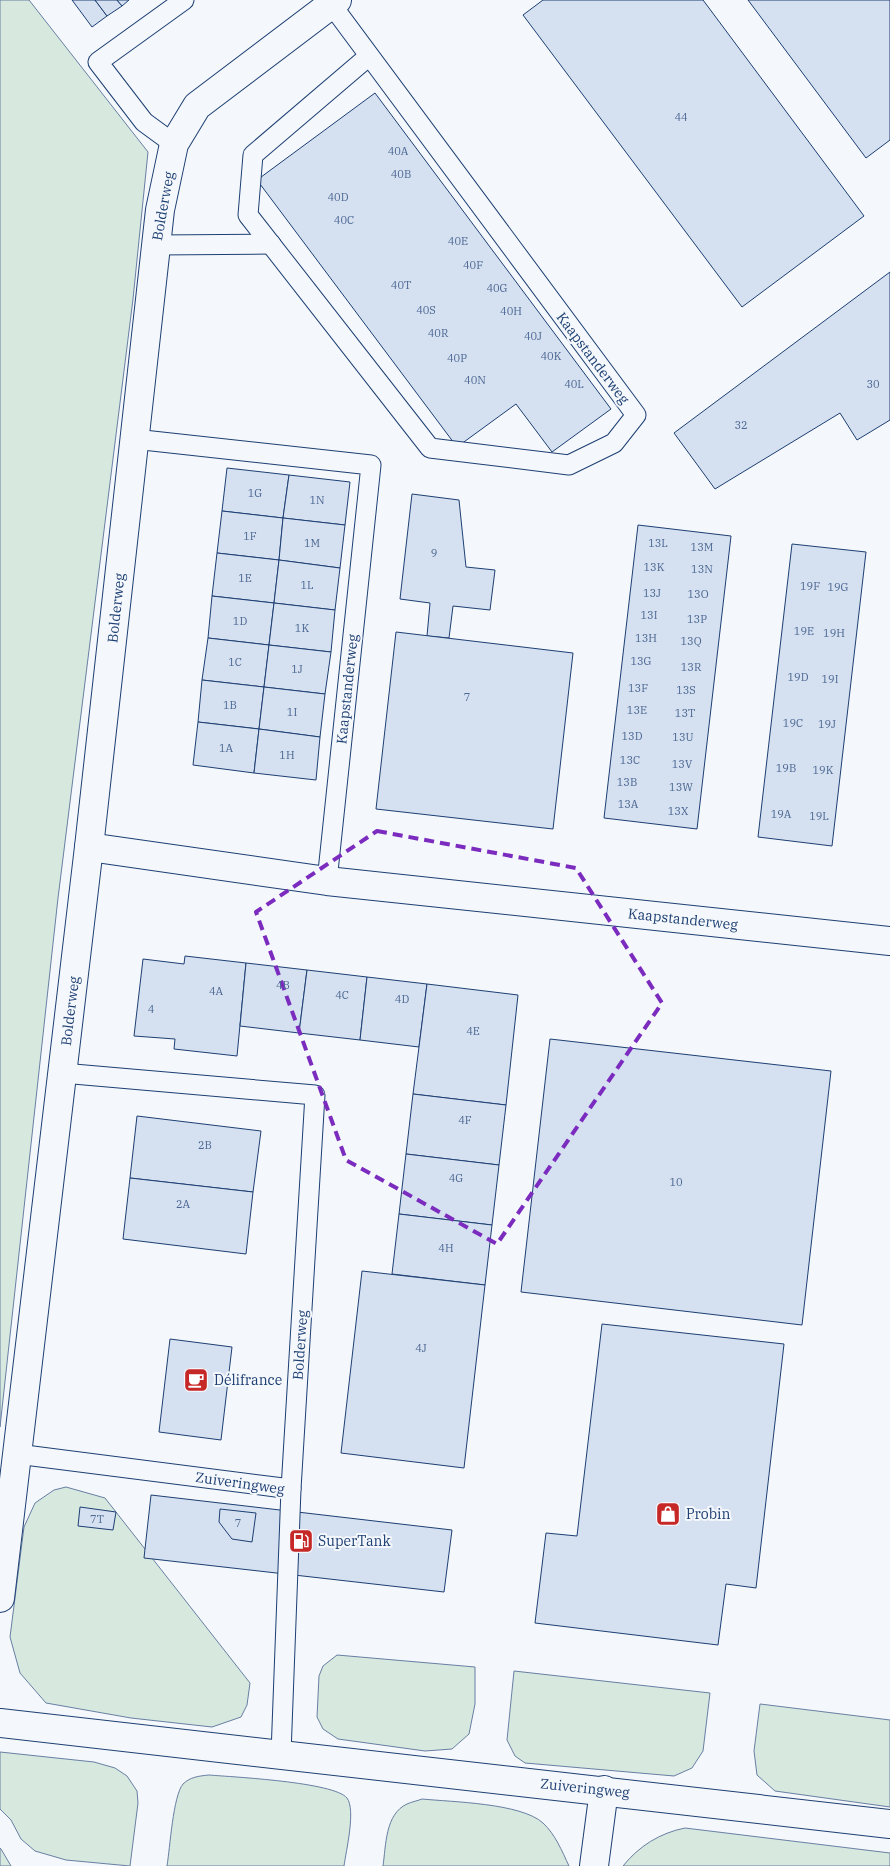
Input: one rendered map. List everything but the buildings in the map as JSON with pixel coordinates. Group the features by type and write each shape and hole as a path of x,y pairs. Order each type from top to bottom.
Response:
{"street":[{"name":"Bolderweg","path":"0,1598 89,847 160,210 174,144 197,106 334,2"},
{"name":"Kaapstanderweg","path":"89,847 327,881 890,941"},
{"name":"Zuiveringweg","path":"0,1723 604,1790 890,1824"},
{"path":"594,1866 604,1790"}],"lane":[{"path":"174,144 144,122 98,62 184,0"},
{"name":"Kaapstanderweg","path":"334,2 370,56 636,415 614,444 570,465 430,448 248,215 253,154 370,56"},
{"path":"156,245 271,244"},
{"name":"Kaapstanderweg","path":"134,439 371,465 327,881"},
{"name":"Bolderweg","path":"62,1074 315,1095 291,1489"},
{"name":"Zuiveringweg","path":"17,1454 291,1489 281,1754"}],"highlighted area":[{"path":"377,831 576,868 662,1003 497,1244 346,1160 256,912"}],"shaded area":[{"path":"0,0 29,0 148,152 133,299 58,898 0,1427"},
{"path":"66,1487 105,1498 250,1683 247,1705 241,1717 212,1727 131,1718 46,1703 20,1673 10,1637 24,1527 35,1503 54,1490"},
{"path":"337,1655 475,1667 475,1704 469,1734 452,1749 425,1751 338,1739 323,1729 317,1717 319,1676 323,1666"},
{"path":"514,1671 710,1693 703,1751 692,1768 674,1776 525,1763 515,1756 507,1740"},
{"path":"760,1704 890,1720 890,1807 775,1791 757,1775 754,1751"},
{"path":"0,1752 94,1762 115,1768 127,1776 137,1791 138,1803 130,1866 66,1860 35,1851 21,1839 11,1820 0,1809"},
{"path":"209,1775 304,1784 338,1792 347,1798 350,1804 351,1821 344,1866 167,1866 174,1810 180,1790 183,1784 189,1780 198,1776"},
{"path":"422,1799 503,1807 533,1816 551,1832 569,1866 383,1866 386,1840 394,1815 407,1804"},
{"path":"685,1828 890,1853 890,1866 623,1866 636,1852 651,1841 667,1833"},
{"path":"1,1849 11,1866 0,1866"}],"place":[{"name":"Délifrance","path":"196,1380"},
{"name":"Probin","path":"668,1514"},
{"name":"SuperTank","path":"301,1541"}]}
